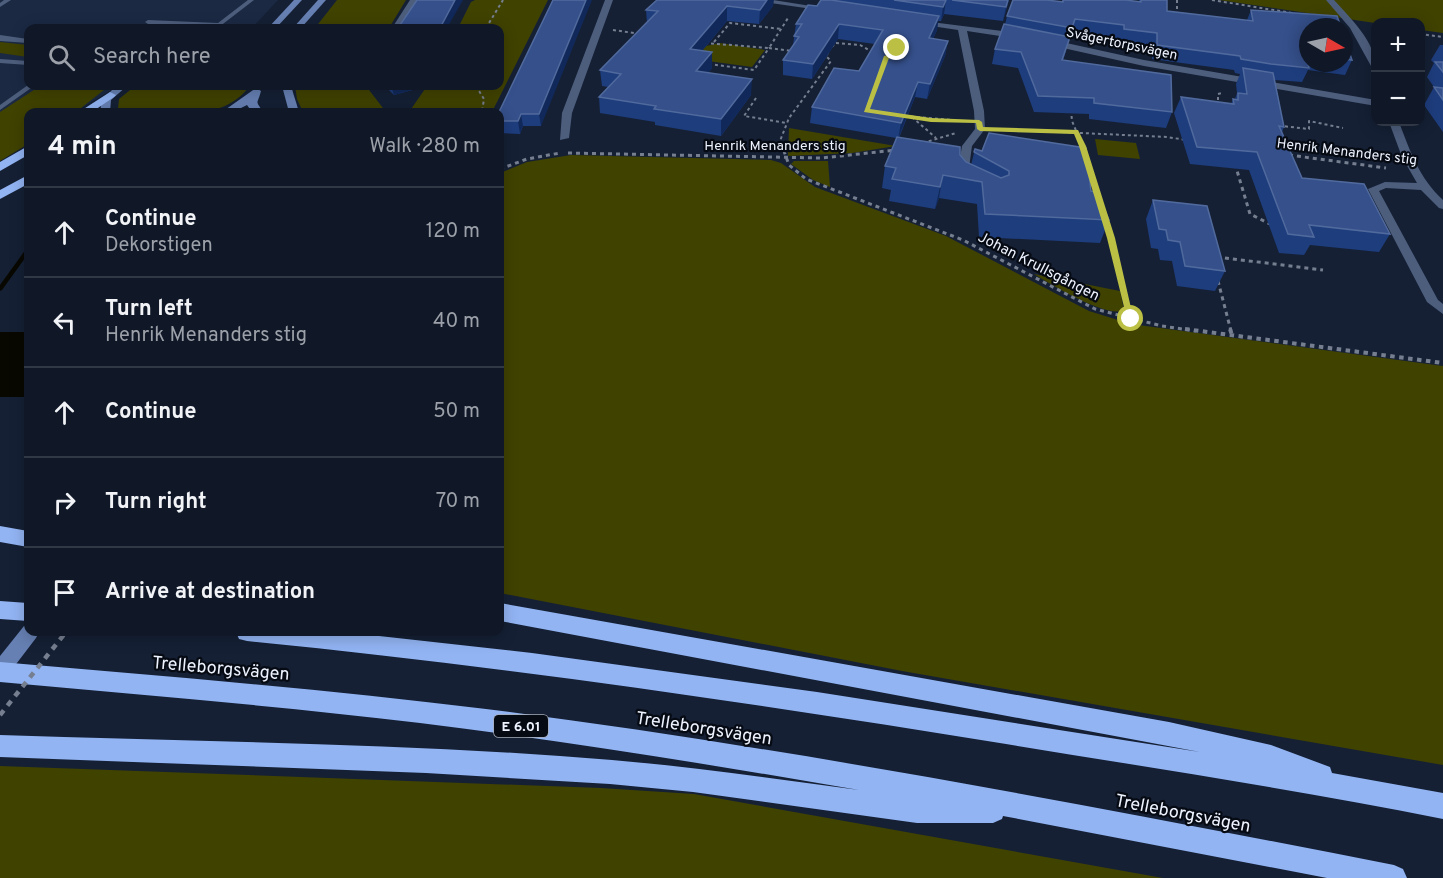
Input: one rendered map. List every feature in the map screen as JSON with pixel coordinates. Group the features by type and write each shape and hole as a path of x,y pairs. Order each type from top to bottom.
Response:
{"highway":[{"path":"90,108 115,90"},
{"path":"0,167 24,152"},
{"path":"0,195 24,181"},
{"path":"0,534 24,538"},
{"path":"0,547 24,550"},
{"path":"0,610 24,612"},
{"path":"504,613 1169,733 1271,757 1360,789"},
{"path":"285,636 543,663 1360,789 1443,806"},
{"name":"Trelleborgsvägen","path":"0,671 282,698 553,729 807,768 1394,878"},
{"path":"0,746 426,761 610,771 917,810 1037,810"}],"street":[{"path":"276,24 298,0"},
{"path":"301,24 323,0"},
{"path":"310,24 323,0"},
{"path":"399,24 414,0"},
{"path":"564,138 567,113 609,0"},
{"path":"754,0 840,11"},
{"path":"1330,0 1354,27 1371,57"},
{"name":"Svågertorpsvägen","path":"905,21 1035,39 1144,63 1371,102"},
{"path":"962,28 980,111 979,125 967,146 962,176 977,185"},
{"path":"0,30 24,32"},
{"path":"0,38 24,41"},
{"path":"104,108 116,90"},
{"path":"235,108 244,103 256,90"},
{"path":"252,108 251,102 257,90"},
{"path":"287,90 293,108"},
{"path":"1395,126 1412,171 1443,206"},
{"path":"1424,187 1385,184 1373,189 1433,302 1443,310"},
{"name":"Trelleborgsvägen","path":"0,671 27,636"}],"lane":[{"path":"1,2 9,0"},
{"path":"220,24 250,0"},
{"path":"148,22 195,24"},
{"path":"0,61 24,63"},
{"path":"0,108 25,90"}],"path":[{"path":"488,24 503,0"},
{"path":"1177,0 1178,22"},
{"path":"1212,0 1253,5 1298,15"},
{"path":"701,63 754,70 796,5"},
{"path":"714,42 730,22 781,29"},
{"path":"598,28 642,34"},
{"path":"1425,35 1443,37"},
{"path":"704,43 714,42 792,51"},
{"path":"785,158 780,141 787,123 831,60 826,56 836,43 860,45 870,53 878,54"},
{"path":"821,75 832,76"},
{"path":"478,90 484,99 483,108"},
{"path":"1217,113 1218,94 1227,92"},
{"path":"756,98 744,116 787,123"},
{"path":"900,115 979,125 1167,137 1195,141"},
{"path":"911,117 936,138"},
{"path":"1281,117 1282,126 1309,129 1309,121 1343,128"},
{"path":"918,144 979,125"},
{"path":"1076,132 1083,146 1100,203"},
{"name":"Henrik Menanders stig","path":"504,168 527,159 564,153 785,158 841,157 907,147"},
{"name":"Henrik Menanders stig","path":"1292,163 1288,154 1412,171"},
{"name":"Johan Krullsgången","path":"785,158 796,172 818,185 938,229 1095,309 1162,326 1443,363"},
{"path":"1233,158 1250,214 1268,224 1278,226"},
{"path":"1104,215 1131,319"},
{"path":"1211,256 1323,270"},
{"path":"1217,278 1232,335"},
{"path":"0,715 63,636"}],"shaded area":[{"path":"0,0 278,0 256,24 24,24 24,90 111,90 82,108 24,108 24,118 0,153"},
{"path":"337,0 406,0 391,24 318,24"},
{"path":"475,0 548,0 504,88 504,24 460,24 471,2"},
{"path":"1219,0 1443,0 1443,33 1425,31 1425,18 1371,18 1371,22"},
{"path":"0,42 24,45 24,56 0,53"},
{"path":"720,43 765,50 752,67 678,57"},
{"path":"34,90 104,90 81,108 24,108 24,146 0,161 0,112"},
{"path":"130,90 246,90 236,99 219,108 118,108 119,99"},
{"path":"296,90 369,90 383,108 301,108"},
{"path":"424,90 503,90 494,108 412,108"},
{"path":"789,128 896,146 852,153 788,156"},
{"path":"1095,139 1136,143 1140,159 1098,155"},
{"path":"571,155 771,160 781,163 815,187 946,236 1089,311 1131,324 1443,366 1443,765 902,671 504,594 504,171 527,162"},
{"path":"794,161 828,161 830,187 813,180 791,164"},
{"path":"1034,274 1120,291 1124,310 1105,310 1092,305"},
{"path":"0,332 24,332 24,397 0,397"},
{"path":"0,766 601,788 694,794 1163,878 0,878"}],"building":[{"path":"417,0 455,0 442,24 401,24"},
{"path":"553,0 586,0 539,114 521,114 518,121 504,121 504,108 501,108"},
{"path":"657,0 767,0 760,10 727,6 690,49 712,52 696,71 752,79 721,119 654,109 656,106 599,97 621,74 600,70 658,11 646,10"},
{"path":"821,0 939,16 929,38 948,41 930,84 918,82 901,123 812,107 834,68 859,71 883,30 839,24 813,64 783,60 799,37 794,36 802,24 796,24 808,5 817,6"},
{"path":"894,0 946,0 943,7"},
{"path":"952,0 1008,0 1006,7"},
{"path":"1013,0 1141,2 1141,0 1167,0 1167,11 1253,21 1251,10 1337,16 1338,18 1299,18 1299,67 1241,59 1240,56 1157,45 1157,33 1124,29 1124,25 1075,19 1072,28 1007,16"},
{"path":"1004,24 1070,37 1062,60 1171,75 1172,112 1094,103 1094,98 1038,96 1021,52 995,49"},
{"path":"1435,62 1443,62 1443,72"},
{"path":"1243,68 1273,73 1284,127 1279,126 1302,178 1364,184 1390,234 1309,225 1314,237 1288,234 1257,152 1197,147 1181,97 1234,104 1233,99 1238,100 1238,93 1247,94"},
{"path":"1434,87 1443,88 1443,100"},
{"path":"989,133 1086,148 1091,191 1097,192 1109,220 985,214 982,182 943,175 940,187 892,179 896,168 885,166 897,137 960,147 960,155 966,162 1001,178 1009,175 1009,171 974,152 975,149 982,151"},
{"path":"1153,200 1207,206 1225,271 1185,266 1180,242 1168,240 1166,230 1159,229"}],"waterway":[{"path":"0,289 24,256"}],"route":[{"path":"897,48 893,56 887,56 867,111 931,120 979,122 980,129 1076,132 1083,146 1111,238 1131,319"}]}
